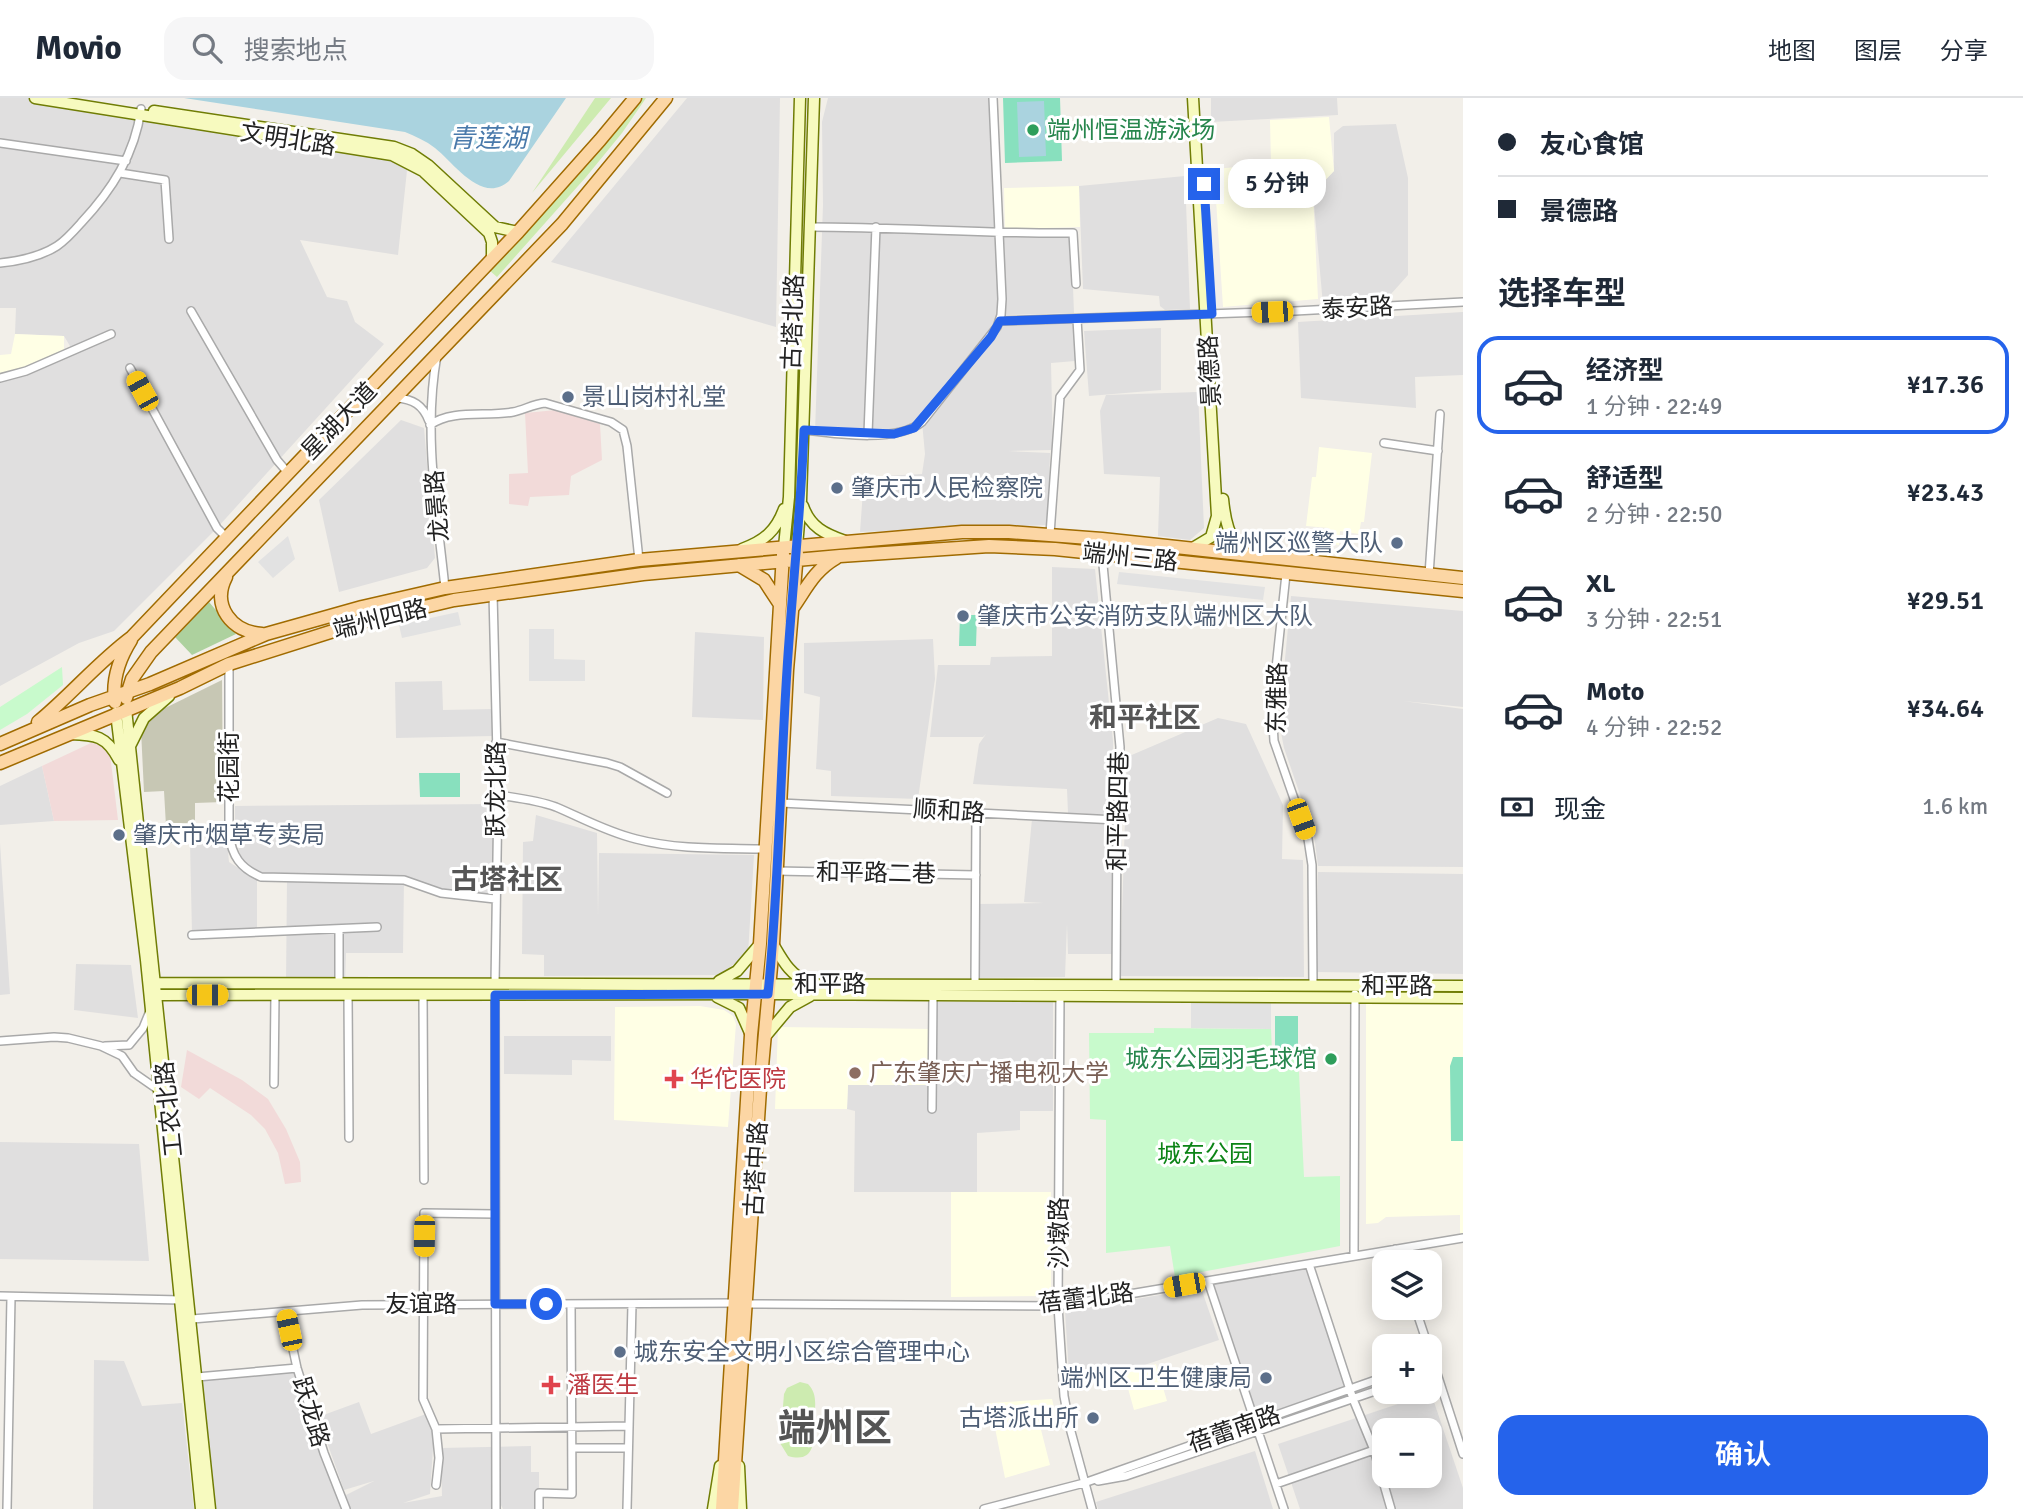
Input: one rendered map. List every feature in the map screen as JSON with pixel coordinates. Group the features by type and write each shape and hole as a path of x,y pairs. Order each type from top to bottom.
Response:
{"main road":[{"name":"文明北路","path":"34,98 394,148 412,154 428,165 495,227 518,232"},
{"name":"文明北路","path":"68,98 141,111 170,121 400,158 423,171 489,233 492,258"},
{"name":"星湖大道","path":"28,730 62,701 109,654 130,641 518,232 635,98"},
{"name":"星湖大道","path":"120,695 146,658 233,565 562,224 666,98"},
{"name":"古塔北路","path":"791,546 789,497 800,98"},
{"name":"古塔北路","path":"791,546 802,500 814,98"},
{"name":"景德路","path":"1191,549 1211,537 1217,516 1210,314 1193,98"},
{"name":"景德路","path":"1198,98 1218,454 1224,516 1230,538 1242,554"},
{"path":"799,132 812,132"},
{"path":"357,402 357,412 374,420"},
{"path":"738,550 759,543 772,533 789,497"},
{"path":"802,500 809,522 822,532 847,541"},
{"name":"端州三路","path":"791,546 962,532 1050,534 1242,554 1463,591"},
{"path":"789,561 791,546"},
{"name":"端州四路","path":"0,744 28,730 266,634 362,607 445,587 639,560 791,546"},
{"name":"端州三路","path":"789,561 989,546 1055,549 1286,573 1463,578"},
{"path":"792,609 813,575 823,565 840,556"},
{"name":"端州四路","path":"0,763 180,688 229,663 365,621 493,593 789,561"},
{"name":"古塔中路","path":"732,1509 732,1441 754,1089 751,1035 762,989 777,871 781,803 779,603 789,561"},
{"name":"古塔中路","path":"767,944 765,849 781,670 792,609 789,561"},
{"path":"233,565 220,591 223,611 232,622 247,632 266,634"},
{"path":"739,565 764,580 779,603"},
{"path":"586,567 588,581"},
{"path":"130,641 128,657 134,661 146,658"},
{"path":"121,711 117,670 130,641"},
{"path":"196,663 202,676"},
{"path":"129,748 136,731 150,711 180,688"},
{"name":"工农北路","path":"121,711 129,748 140,841 211,1509"},
{"name":"工农北路","path":"121,711 121,765 151,1009 201,1509"},
{"path":"58,718 65,734 103,739 114,750 121,765"},
{"path":"707,989 737,971 767,944 789,970 812,990 790,1007 764,1038"},
{"name":"和平路","path":"156,983 339,983 495,990 762,989 933,996 1355,992 1463,986"},
{"name":"和平路","path":"812,990 975,985 1313,985 1355,992 1463,998"},
{"path":"707,989 739,1008 751,1035"},
{"name":"古塔中路","path":"754,1089 764,1038 762,989"},
{"name":"和平路","path":"157,995 423,995 495,990"},
{"name":"古塔中路","path":"713,1509 732,1441"},
{"name":"古塔中路","path":"722,1509 732,1441"},
{"name":"古塔中路","path":"732,1441 741,1509"}],"street":[{"path":"804,430 869,434 906,432 922,422 991,337 1000,321 1002,299 993,98"},
{"path":"0,263 37,256 58,246 95,208 109,191 126,161 135,141 141,111"},
{"path":"0,143 126,161"},
{"path":"120,173 165,180 169,239"},
{"path":"811,227 876,227 999,234 1073,233 1076,284"},
{"path":"869,434 876,227"},
{"name":"泰安路","path":"1000,321 1463,302"},
{"path":"191,311 277,460 289,474"},
{"path":"1050,534 1060,397 1080,370 1077,319"},
{"path":"0,378 26,371 111,334"},
{"name":"龙景路","path":"438,351 433,377 430,425 445,587"},
{"path":"130,368 217,528 228,538"},
{"path":"396,398 405,398 420,405 426,412 430,425 441,418 510,412 545,403 611,422 623,430 627,446 639,560"},
{"path":"1429,575 1440,414"},
{"path":"1384,443 1438,451"},
{"name":"和平路四巷","path":"1102,554 1120,747 1116,985"},
{"name":"东雅路","path":"1286,573 1272,726 1274,741 1308,839 1312,865 1313,985"},
{"name":"跃龙北路","path":"493,593 498,795 495,899 496,1509"},
{"name":"花园街","path":"229,663 229,834 234,855 243,867 261,877 404,880 441,893 495,899"},
{"path":"496,742 607,763 620,767 667,793"},
{"path":"498,795 530,799 554,806 613,832 656,843 765,849"},
{"name":"顺和路","path":"781,803 1117,820"},
{"path":"975,985 976,813"},
{"path":"140,841 192,836"},
{"name":"和平路二巷","path":"777,871 976,875"},
{"path":"192,935 377,927"},
{"path":"339,983 340,929"},
{"path":"1354,1256 1355,992"},
{"path":"274,1084 275,995"},
{"path":"348,995 349,1138"},
{"path":"423,995 424,1180"},
{"path":"932,1109 933,996"},
{"name":"沙墩路","path":"1060,996 1058,1306 1064,1396 1092,1509"},
{"path":"101,1046 129,1045 143,1028 151,1009"},
{"path":"0,1041 54,1037 101,1046 122,1056 134,1073 157,1089"},
{"path":"436,1485 439,1458 436,1429 424,1399 424,1213 495,1214"},
{"name":"蓓蕾北路","path":"742,1303 1058,1306 1463,1238"},
{"path":"1310,1264 1353,1399 1372,1445"},
{"path":"1208,1281 1284,1509"},
{"path":"0,1296 181,1300"},
{"path":"7,1509 11,1297"},
{"name":"友谊路","path":"192,1319 362,1305 742,1303"},
{"path":"539,1509 538,1493 572,1494 571,1304"},
{"path":"627,1509 632,1304"},
{"name":"跃龙路","path":"285,1312 297,1368 324,1453 346,1509"},
{"path":"197,1377 297,1368"},
{"name":"蓓蕾南路","path":"984,1509 1084,1483 1372,1381"},
{"name":"蓓蕾南路","path":"1084,1483 1126,1476 1372,1392"},
{"path":"1442,1397 1463,1454"},
{"path":"436,1429 629,1426"},
{"path":"573,1448 628,1448"},
{"path":"1276,1484 1372,1451"},
{"path":"1385,1488 1391,1509"}],"shaded area":[{"path":"0,98 35,98 408,161 398,255 300,240 327,297 347,301 355,322 384,344 217,528 114,631 79,643 0,686 0,378 73,351 64,336 15,334 16,308 0,308"},
{"path":"687,98 780,98 776,327 551,262"},
{"path":"828,98 991,98 1000,321 1077,319 1075,361 1051,363 1053,450 1008,451 1050,453 1048,525 860,532 864,477 922,474 925,454 922,422 894,434 815,432 823,205 822,122"},
{"path":"1211,98 1337,98 1338,115 1211,122"},
{"path":"1329,117 1334,171 1313,193 1318,299 1223,307 1214,169 1271,164 1270,120"},
{"path":"1396,124 1408,178 1408,275 1383,303 1323,305 1313,193 1334,171 1334,133 1343,126"},
{"path":"1185,176 1190,309 1165,310 1160,306 1159,296 1083,289 1079,186"},
{"path":"1079,186 1080,227 1005,229 1004,188"},
{"path":"1071,235 1074,313 1006,315 1004,237"},
{"path":"1463,312 1463,375 1415,377 1416,408 1301,398 1298,322"},
{"path":"1161,328 1161,390 1089,396 1084,331"},
{"path":"15,334 64,336 64,351 26,369 0,375 0,355 11,354"},
{"path":"1198,392 1204,528 1190,540 1158,536 1160,477 1104,474 1100,411 1106,395"},
{"path":"556,410 600,424 602,460 571,476 569,495 530,497 528,506 509,504 509,474 528,473 525,413"},
{"path":"401,420 424,428 435,558 427,568 339,592 319,500"},
{"path":"1319,447 1372,453 1364,522 1361,522 1359,534 1340,531 1339,545 1328,543 1329,528 1306,526"},
{"path":"288,536 295,559 273,578 258,562"},
{"path":"1052,567 1095,569 1113,741 1114,815 1068,813 1067,789 973,784 979,744 986,734 983,737 930,737 938,665 990,665 991,657 1052,656"},
{"path":"1119,572 1265,587 1263,600 1117,584"},
{"path":"1291,596 1463,611 1463,707 1403,701 1463,709 1463,867 1318,866 1314,835 1284,748 1279,722"},
{"path":"458,612 461,625 402,638 399,625"},
{"path":"529,629 554,629 554,659 585,660 585,681 529,681"},
{"path":"695,632 764,637 763,720 692,717"},
{"path":"933,639 935,679 918,799 831,796 831,771 816,769 820,697 804,693 804,643"},
{"path":"222,680 223,802 195,803 195,824 166,826 164,791 144,792 141,730 153,714"},
{"path":"442,681 443,710 493,709 493,736 396,738 395,682"},
{"path":"1218,718 1246,724 1283,805 1282,859 1303,860 1304,977 1120,976 1127,757"},
{"path":"91,743 103,745 110,754 118,820 54,821 42,766"},
{"path":"42,766 54,821 0,825 0,786"},
{"path":"496,804 495,899 441,893 404,880 403,953 346,953 345,983 286,983 287,879 250,874 241,858 235,836 235,806"},
{"path":"536,815 597,833 598,916 599,853 754,855 748,954 719,975 544,976 544,955 522,954 523,842 533,841"},
{"path":"1032,819 1115,824 1115,954 1068,954 1067,924 1065,977 977,978 978,904 1044,903 1024,902"},
{"path":"227,840 229,862 257,880 257,935 192,934 190,843"},
{"path":"0,843 10,994 0,995"},
{"path":"1318,872 1463,874 1463,974 1316,972"},
{"path":"76,964 131,965 138,1018 74,1010"},
{"path":"934,1002 1053,1002 1053,1111 1020,1111 1020,1130 977,1133 977,1192 854,1192 855,1111 847,1109 848,1085 933,1031"},
{"path":"1191,1003 1271,1003 1271,1029 1191,1028"},
{"path":"1366,1003 1463,1004 1463,1235 1460,1235 1460,1215 1386,1217 1378,1223 1366,1224"},
{"name":"华佗医院","path":"700,1006 724,1010 733,1016 736,1024 728,1127 614,1120 615,1007"},
{"name":"广东肇庆广播电视大学","path":"778,1027 933,1029 933,1085 848,1085 847,1109 775,1109"},
{"path":"504,1036 611,1036 611,1061 572,1060 572,1075 504,1074"},
{"path":"187,1050 242,1080 268,1099 286,1129 300,1162 301,1182 285,1184 278,1153 265,1129 251,1115 210,1088 199,1099 181,1087"},
{"path":"0,1142 139,1144 149,1261 0,1259"},
{"path":"951,1192 1051,1192 1051,1289 1048,1293 1043,1296 951,1297"},
{"path":"1309,1264 1353,1399 1258,1431 1208,1281"},
{"path":"1201,1288 1219,1340 1070,1390 1065,1311"},
{"path":"94,1360 124,1361 142,1406 182,1403 194,1509 93,1509"},
{"path":"294,1364 324,1464 340,1498 374,1481 344,1490 318,1417 359,1402 371,1434 426,1414 434,1433 430,1494 403,1503 442,1496 441,1448 531,1446 531,1472 539,1472 539,1509 503,1509 496,1495 491,1509 205,1509 192,1373"},
{"path":"1156,1364 1167,1401 1134,1410 1124,1374"},
{"path":"1052,1399 1056,1415 1038,1418 1050,1465 1005,1478 990,1403"},
{"path":"1398,1404 1435,1404 1439,1418 1372,1418 1372,1488 1442,1488 1442,1426 1463,1488 1463,1509 1300,1509 1278,1444"},
{"path":"1255,1451 1273,1509 1098,1509 1096,1502"}],"green space":[{"path":"595,98 611,98 532,193"},
{"path":"637,98 646,98 622,133 497,277 489,270"},
{"name":"端州恒温游泳场","path":"1003,98 1060,98 1062,161 1005,163"},
{"path":"209,602 236,634 192,655 175,637"},
{"path":"960,615 977,615 976,646 959,646"},
{"path":"62,667 63,685 27,714 0,730 0,707"},
{"path":"419,773 460,773 460,797 420,797"},
{"path":"1275,1016 1298,1016 1298,1052 1275,1052"},
{"name":"城东公园","path":"1154,1028 1271,1029 1272,1052 1298,1052 1304,1177 1340,1176 1340,1246 1175,1277 1170,1246 1106,1253 1106,1120 1090,1119 1089,1033 1154,1033"},
{"path":"1453,1057 1463,1057 1463,1141 1451,1141 1450,1066"},
{"path":"800,1382 808,1384 815,1396 814,1436 809,1453 797,1458 788,1456 780,1443 784,1394 787,1388"}],"water":[{"name":"青莲湖","path":"184,98 566,98 509,181 499,187 489,188 469,179 432,145 405,132"},
{"path":"1044,101 1046,156 1019,157 1017,102"}],"place":[{"name":"端州恒温游泳场","path":"1033,130"},
{"name":"景山岗村礼堂","path":"568,397"},
{"name":"肇庆市人民检察院","path":"837,488"},
{"name":"端州区巡警大队","path":"1397,543"},
{"name":"肇庆市公安消防支队端州区大队","path":"963,616"},
{"name":"肇庆市烟草专卖局","path":"119,835"},
{"name":"城东公园羽毛球馆","path":"1331,1059"},
{"name":"广东肇庆广播电视大学","path":"855,1073"},
{"name":"华佗医院","path":"674,1079"},
{"name":"城东安全文明小区综合管理中心","path":"620,1352"},
{"name":"端州区卫生健康局","path":"1266,1378"},
{"name":"潘医生","path":"551,1385"},
{"name":"古塔派出所","path":"1093,1418"}],"district":[{"name":"和平社区","path":"1145,718"},
{"name":"古塔社区","path":"507,880"},
{"name":"端州区","path":"835,1428"}],"route":[{"path":"546,1304 495,1304 495,995 768,994 787,670 802,500 804,430 894,434 914,428 922,422 991,337 1000,321 1212,314 1204,184"}]}
